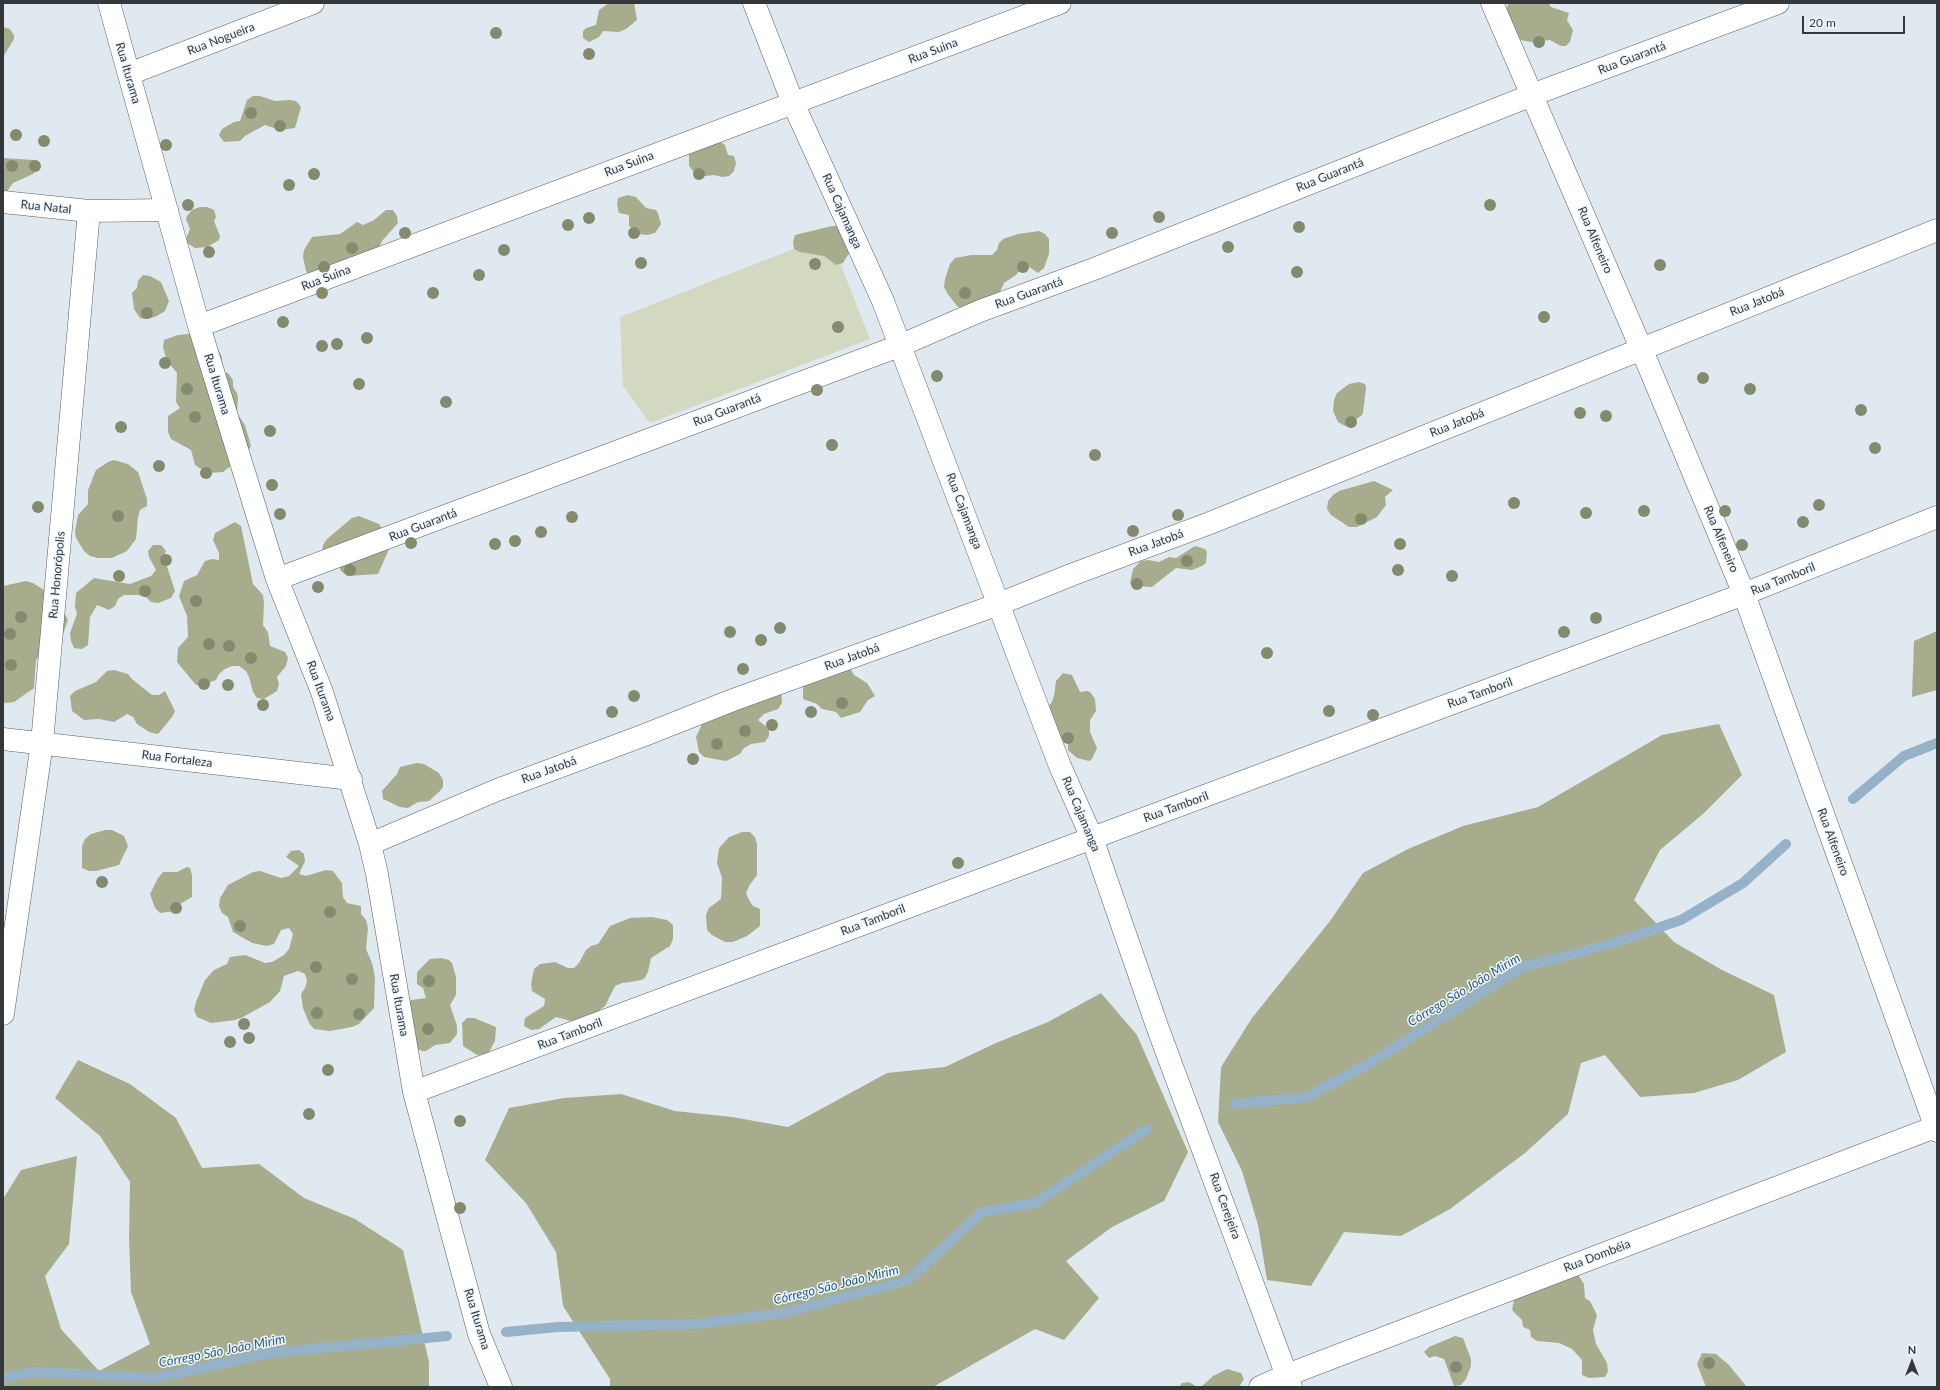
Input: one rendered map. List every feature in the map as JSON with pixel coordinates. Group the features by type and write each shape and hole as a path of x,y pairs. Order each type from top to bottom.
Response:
{"street":[{"name":"Rua Iturama","path":"109,3 199,326 277,580 322,692 351,779 370,844 378,882 414,1092 480,1334 501,1387"},
{"name":"Rua Nogueira","path":"129,74 313,3"},
{"name":"Rua Cajamanga","path":"754,3 793,103 882,301 917,388 1060,766 1092,838 1157,1026"},
{"name":"Rua Suina","path":"199,326 1060,3"},
{"name":"Rua Alfeneiro","path":"1492,3 1641,348 1744,594 1936,1128"},
{"name":"Rua Guarantá","path":"277,580 899,346 980,311 1094,270 1532,95 1778,3"},
{"name":"Rua Natal","path":"3,202 89,211"},
{"path":"89,211 167,210"},
{"name":"Rua Honorópolis","path":"3,1014 42,743 89,211"},
{"name":"Rua Jatobá","path":"370,844 490,792 642,736 733,700 999,604 1071,575 1210,523 1641,348 1937,230"},
{"name":"Rua Tamboril","path":"414,1092 1744,594 1937,517"},
{"name":"Rua Fortaleza","path":"3,739 351,779"},
{"name":"Rua Cerejeira","path":"1157,1026 1289,1381"},
{"name":"Rua Dombéia","path":"1260,1387 1289,1381 1936,1128"}],"green space":[{"path":"609,3 634,3 637,20 626,29 619,32 603,31 599,37 589,42 583,38 583,31 586,28 596,25 599,10"},
{"path":"1509,3 1548,3 1551,7 1569,13 1567,20 1573,30 1570,42 1566,46 1561,46 1550,40 1531,42 1520,40 1514,36 1506,9"},
{"path":"3,27 10,29 14,35 14,39 3,57"},
{"path":"253,96 260,96 275,101 296,101 301,107 295,128 280,130 265,125 245,136 240,141 224,142 219,135 222,129 234,122 240,121 247,100"},
{"path":"719,141 725,145 728,155 734,156 736,163 734,171 729,176 722,177 714,175 698,177 689,166 689,154"},
{"path":"3,158 33,160 36,162 38,168 33,174 13,183 8,190 9,193 3,210"},
{"path":"628,195 636,197 646,208 656,210 661,224 655,233 647,235 639,234 629,226 629,215 619,213 617,205 618,198"},
{"path":"200,207 207,207 214,210 216,217 214,221 220,236 219,240 207,247 195,248 187,243 186,239 190,229 186,219 192,210"},
{"path":"386,210 393,210 397,216 398,223 382,241 376,254 311,277 306,271 303,257 304,250 312,237 340,234 357,222 363,225 374,220"},
{"path":"832,226 839,226 851,250 843,263 836,265 824,256 800,252 794,249 793,242 795,235"},
{"path":"1039,231 1045,234 1049,239 1049,254 1044,268 1038,273 1025,264 1016,275 1004,283 994,305 964,310 957,306 944,287 950,264 955,258 971,255 992,255 997,250 999,243 1003,239 1018,234"},
{"path":"829,235 870,339 650,423 623,386 620,317"},
{"path":"143,275 150,276 161,282 169,301 165,311 155,317 144,319 140,318 134,309 132,293 137,288 138,281"},
{"path":"200,333 219,351 222,357 221,372 228,373 233,380 233,387 238,398 237,413 245,425 251,446 247,453 223,472 208,473 195,465 191,450 171,439 168,432 168,416 180,408 176,402 177,373 167,361 163,347 164,340 178,335"},
{"path":"1359,382 1365,384 1366,388 1363,413 1361,416 1345,426 1338,422 1333,411 1334,400 1337,393 1349,384"},
{"path":"114,460 128,464 138,472 147,499 147,506 140,510 136,539 127,551 112,558 98,558 90,556 84,551 76,538 75,531 78,515 88,504 88,490 96,470"},
{"path":"1374,481 1393,490 1385,497 1386,505 1377,517 1357,527 1349,527 1331,515 1327,509 1328,501 1333,495 1339,491"},
{"path":"359,516 379,524 388,537 390,547 378,574 347,576 341,571 338,564 322,552 323,545 327,539 352,518"},
{"path":"235,522 241,526 253,584 263,595 263,625 268,632 270,646 285,652 288,658 286,666 277,677 279,684 277,691 264,699 257,698 253,692 246,671 239,666 232,666 225,669 219,674 216,680 203,685 196,685 177,662 178,648 188,637 187,616 179,596 184,581 197,575 205,561 212,559 219,560 219,553 213,540 215,533"},
{"path":"153,545 161,545 166,551 164,557 175,591 171,598 158,603 151,602 146,597 138,595 124,595 118,599 115,606 109,610 97,605 90,617 88,645 82,649 74,648 70,633 77,614 75,607 76,593 94,578 130,584 151,576 156,570 149,557 148,551"},
{"path":"1195,546 1205,549 1207,552 1206,563 1202,566 1192,570 1176,568 1152,587 1133,586 1130,583 1133,569 1141,561 1148,560 1159,562 1169,557 1176,558"},
{"path":"26,581 33,583 57,598 68,620 63,634 55,646 40,655 36,660 34,688 14,702 6,703 3,702 3,586"},
{"path":"1937,631 1937,690 1912,697 1914,641"},
{"path":"850,668 854,675 867,683 875,696 868,700 860,712 841,718 836,712 822,709 817,704 803,699 803,685"},
{"path":"114,670 128,674 152,695 159,695 165,691 175,711 158,734 149,732 137,724 133,717 127,714 114,722 99,719 84,720 72,711 70,696 75,691 96,682 107,671"},
{"path":"1063,673 1072,675 1080,692 1090,692 1095,699 1096,711 1090,720 1090,732 1097,748 1092,759 1089,761 1077,758 1068,750 1068,742 1058,738 1048,706 1051,704 1054,696 1056,681"},
{"path":"781,688 782,703 778,709 764,714 758,720 769,729 769,736 765,742 751,744 744,748 740,754 726,761 704,757 699,752 696,737 709,709"},
{"path":"1719,724 1742,775 1703,814 1660,850 1634,900 1674,942 1722,970 1774,995 1786,1052 1738,1080 1694,1093 1640,1097 1605,1055 1581,1063 1568,1114 1525,1153 1450,1209 1401,1236 1344,1232 1311,1286 1267,1280 1258,1225 1242,1171 1218,1122 1221,1067 1252,1018 1330,921 1363,873 1408,849 1463,826 1538,807 1662,735"},
{"path":"417,763 424,764 439,773 443,780 443,787 440,791 429,801 418,802 408,808 400,807 383,799 382,791 397,774 400,767"},
{"path":"105,830 112,830 124,836 128,846 119,865 96,871 89,871 82,868 82,846 85,839 91,834"},
{"path":"742,832 750,832 755,837 757,844 757,875 746,893 753,906 760,909 760,926 747,936 733,942 725,942 712,935 707,930 706,915 709,908 721,899 722,878 717,863 719,848 729,837"},
{"path":"299,850 304,854 305,861 299,874 306,876 326,870 333,871 342,883 343,897 347,903 361,906 361,914 366,920 368,928 366,949 372,963 375,977 374,1008 359,1024 352,1027 330,1031 314,1029 309,1023 303,1008 301,994 307,981 305,974 298,971 284,976 280,991 270,1002 243,1017 235,1020 211,1023 197,1017 194,1010 205,980 214,970 227,964 230,957 245,955 265,963 272,962 284,955 289,949 293,934 289,928 281,930 274,944 267,946 252,943 233,932 228,917 222,913 219,906 220,898 228,885 253,872 260,871 281,878 289,876 299,866 286,857 291,851"},
{"path":"187,867 190,868 192,875 192,897 180,904 176,911 160,913 155,908 150,894 158,878 163,872 177,872"},
{"path":"652,917 667,920 673,925 673,939 670,946 651,958 648,972 644,979 622,983 615,986 605,1006 586,1020 571,1021 556,1017 539,1029 531,1030 524,1026 525,1018 544,1006 545,999 532,991 531,984 534,969 540,964 555,962 568,968 574,968 579,963 586,950 591,946 598,944 610,926 630,918"},
{"path":"441,958 449,960 452,963 456,977 456,995 450,1005 457,1026 457,1034 450,1043 435,1045 426,1051 422,1051 412,1046 405,1005 411,1000 426,998 423,988 417,984 417,972 430,959"},
{"path":"1101,993 1137,1035 1188,1152 1164,1201 1112,1227 1066,1261 1099,1298 1064,1340 1035,1329 933,1387 610,1387 610,1379 563,1306 556,1252 526,1203 485,1160 509,1108 564,1098 621,1094 675,1111 732,1117 788,1127 887,1073 945,1067 996,1043 1048,1022"},
{"path":"467,1018 474,1018 496,1027 495,1041 488,1054 477,1055 463,1046 462,1023"},
{"path":"78,1060 130,1084 176,1118 202,1168 259,1164 304,1198 355,1219 403,1250 429,1362 429,1387 3,1387 3,1199 21,1170 77,1156 69,1244 45,1276 61,1329 99,1371 150,1344 131,1292 129,1238 130,1182 100,1136 55,1098"},
{"path":"1575,1270 1584,1284 1585,1298 1590,1301 1597,1315 1593,1330 1596,1344 1607,1363 1608,1371 1605,1377 1589,1378 1582,1375 1582,1360 1572,1349 1559,1343 1537,1341 1531,1337 1530,1330 1523,1327 1522,1320 1512,1310 1515,1295"},
{"path":"1455,1336 1463,1338 1471,1359 1471,1366 1466,1379 1461,1385 1454,1386 1444,1359 1435,1356 1429,1358 1424,1352 1429,1347"},
{"path":"1702,1353 1716,1354 1728,1364 1747,1387 1706,1387 1697,1364"},
{"path":"1227,1369 1241,1373 1244,1379 1239,1387 1179,1387 1182,1383 1189,1382 1196,1386 1202,1386 1213,1376"}],"waterway":[{"name":"Córrego São João Mirim","path":"1853,799 1904,756 1937,743"},
{"name":"Córrego São João Mirim","path":"1235,1104 1307,1097 1375,1060 1522,967 1607,945 1681,920 1743,883 1786,844"},
{"name":"Córrego São João Mirim","path":"506,1332 558,1327 695,1324 784,1313 908,1280 982,1212 1035,1203 1147,1129"},
{"name":"Córrego São João Mirim","path":"3,1378 34,1372 156,1378 270,1353 447,1336"}]}
